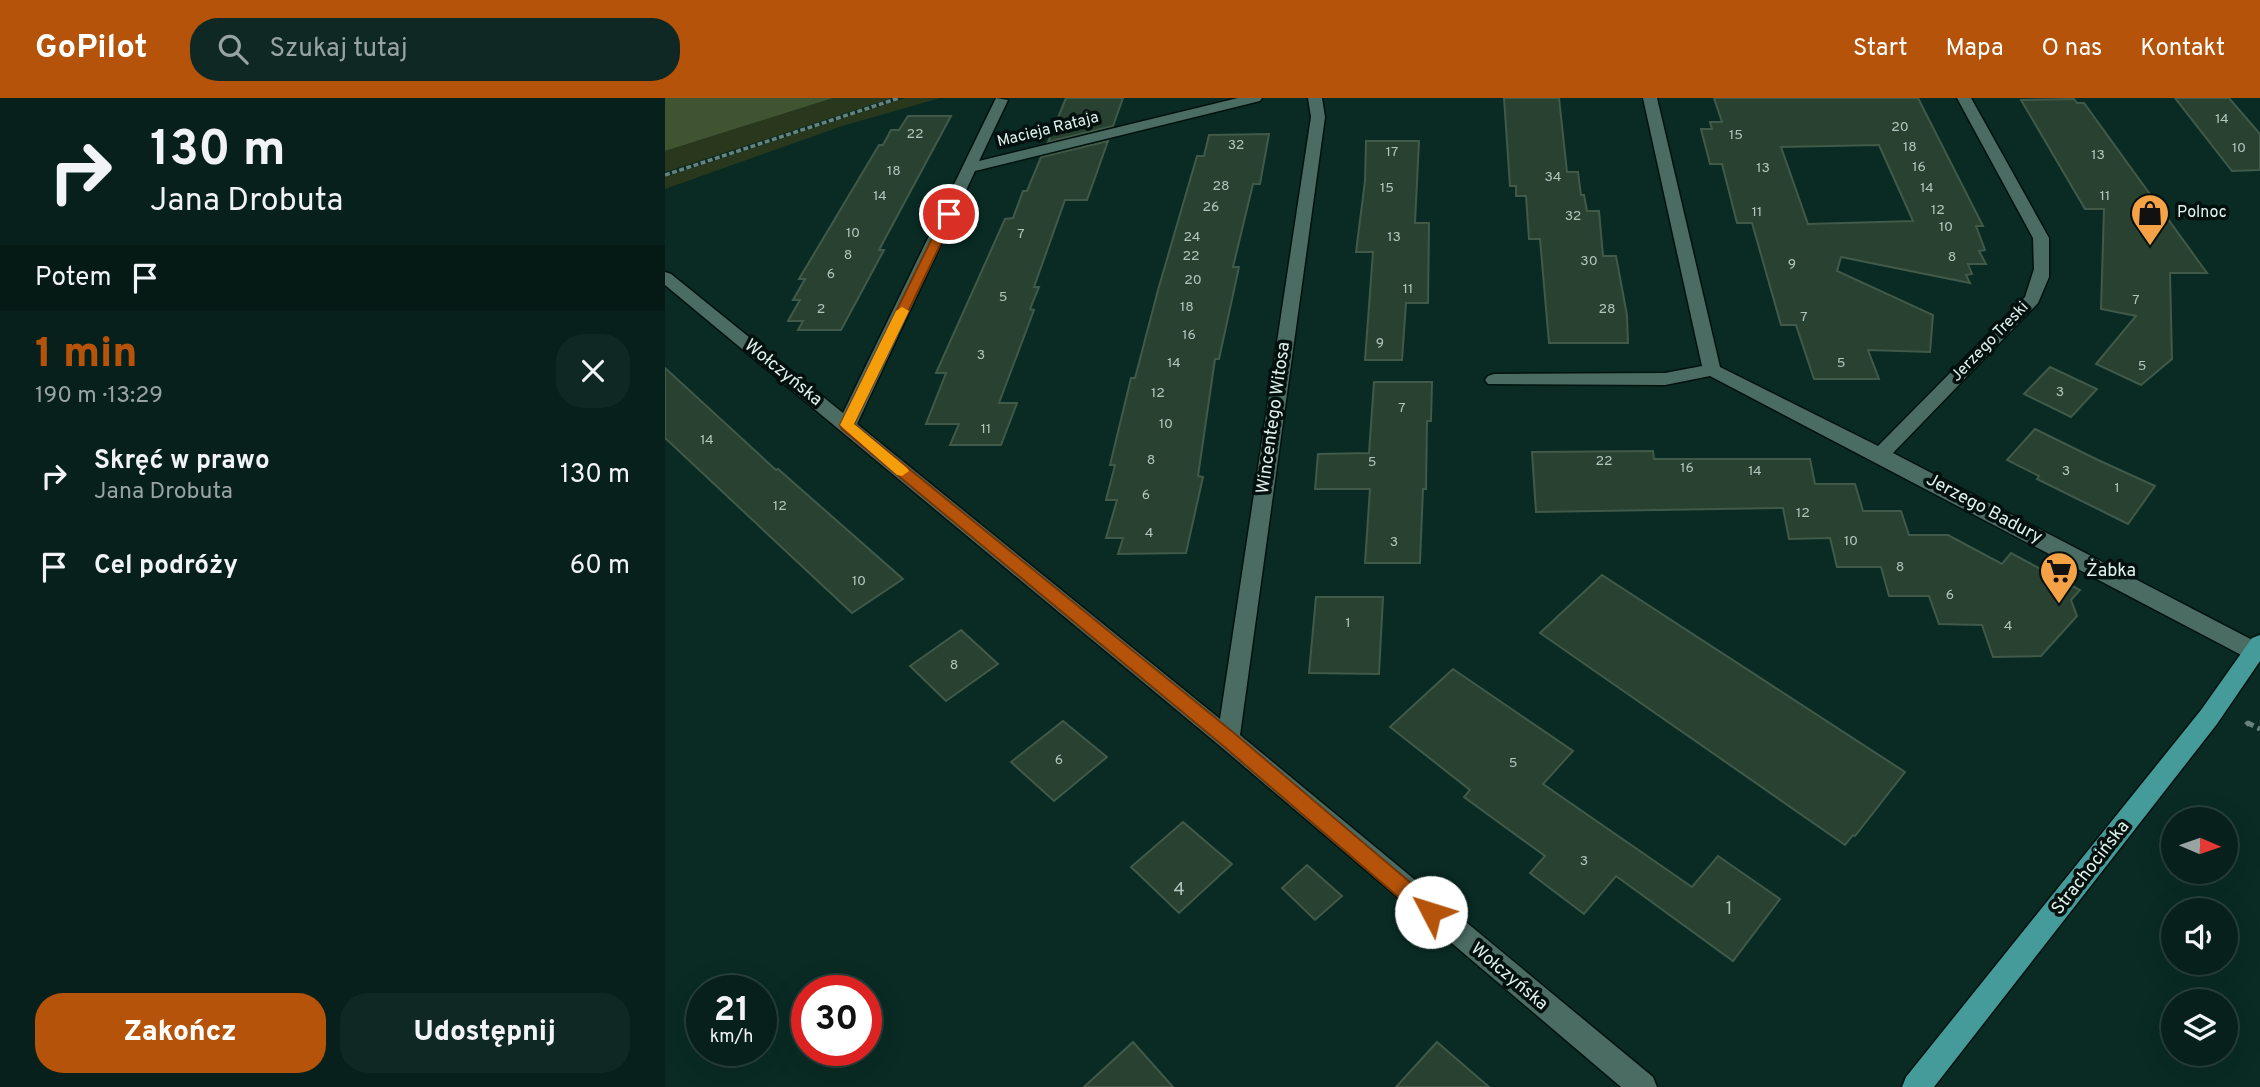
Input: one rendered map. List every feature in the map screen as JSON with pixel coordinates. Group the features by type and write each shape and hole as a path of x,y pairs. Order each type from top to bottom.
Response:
{"main road":[{"name":"Strachocińska","path":"1916,1087 2170,768 2257,648"}],"street":[{"name":"Macieja Rataja","path":"972,167 1255,98"},
{"name":"Wincentego Witosa","path":"1227,739 1318,117 1315,98"},
{"path":"1494,380 1665,379 1712,370 1650,98"},
{"name":"Jerzego Treski","path":"1880,455 2032,299 2041,282 2044,258 2041,238 1964,98"},
{"path":"847,425 972,167 1001,100"},
{"name":"Wołczyńska","path":"665,277 1227,739 1643,1087"},
{"name":"Jerzego Badury","path":"1712,370 2257,648"}],"path":[{"path":"665,175 899,98"}],"green space":[{"path":"665,98 833,98 665,151"},
{"path":"833,98 892,98 665,172 665,151"},
{"path":"905,98 940,98 842,126 665,189 665,177"}],"building":[{"path":"1066,98 1123,98 1113,126 1048,142"},
{"path":"1504,98 1559,98 1567,172 1578,172 1581,195 1584,195 1587,211 1599,211 1603,256 1616,256 1627,315 1628,343 1549,343 1540,239 1529,239 1526,196 1516,196 1516,186 1510,186"},
{"path":"1714,98 1918,98 1983,226 1976,226 1985,250 1979,251 1986,264 1968,264 1972,274 1966,275 1970,283 1841,257 1837,271 1933,315 1930,352 1868,350 1879,379 1814,379 1796,325 1781,325 1752,223 1737,223 1722,164 1710,164 1701,129 1712,129 1710,122 1722,122","holes":["1879,145 1913,221 1808,224 1781,147"]},
{"path":"2175,98 2229,98 2260,134 2260,170 2232,171"},
{"path":"2074,99 2077,103 2084,103 2207,273 2170,273 2172,359 2141,385 2096,364 2136,316 2101,309 2104,209 2085,209 2021,100"},
{"path":"908,116 951,116 879,250 884,250 841,330 798,330 803,321 788,321 800,300 793,300 805,279 799,279 879,145 883,145 891,130 899,130"},
{"path":"1269,134 1260,184 1253,184 1233,267 1239,267 1219,359 1215,359 1198,476 1203,477 1186,553 1118,554 1123,538 1106,538 1117,500 1106,500 1115,465 1110,465 1131,378 1135,378 1197,156 1204,156 1209,135"},
{"path":"1108,141 1087,200 1065,200 1034,287 1039,287 1030,309 1034,310 999,403 1017,403 1001,445 950,445 959,424 926,424 946,373 936,373 1005,219 1013,218 1023,191 1027,191 1041,157"},
{"path":"1366,141 1419,141 1415,223 1429,223 1428,303 1406,303 1402,360 1365,360 1373,252 1356,252 1365,181"},
{"path":"2050,367 2097,389 2071,417 2024,394"},
{"path":"665,368 776,470 903,579 852,613 665,438"},
{"path":"1374,382 1432,382 1431,421 1427,421 1426,489 1423,489 1420,563 1365,563 1370,489 1315,489 1318,454 1369,453"},
{"path":"2035,429 2155,486 2128,524 2037,479 2039,476 2007,460"},
{"path":"1653,451 1654,459 1810,459 1815,484 1855,484 1863,511 1901,511 1909,535 1948,535 2002,564 2011,553 2080,590 2071,600 2077,616 2041,656 1993,657 1982,625 1939,624 1929,596 1889,596 1881,567 1837,567 1830,538 1789,539 1783,508 1536,512 1532,452"},
{"path":"1602,575 1905,772 1855,836 1845,845 1540,633"},
{"path":"1316,597 1383,597 1379,674 1309,673"},
{"path":"961,630 998,664 946,701 910,666"},
{"path":"1453,669 1573,751 1543,784 1692,887 1718,856 1780,899 1733,961 1616,876 1584,914 1530,873 1545,856 1464,797 1470,790 1390,727"},
{"path":"1063,721 1107,757 1054,801 1011,762"},
{"path":"1183,822 1232,864 1179,913 1131,867"},
{"path":"1307,865 1342,896 1315,920 1282,888"},
{"path":"1133,1042 1173,1087 1084,1087"},
{"path":"1437,1042 1489,1087 1396,1087"}],"slow traffic":[{"path":"902,311 847,425 902,471"}],"place":[{"name":"Polnoc","path":"2150,247"},
{"name":"Żabka","path":"2059,605"}],"route":[{"path":"949,214 847,425 1227,739 1431,912"}]}
